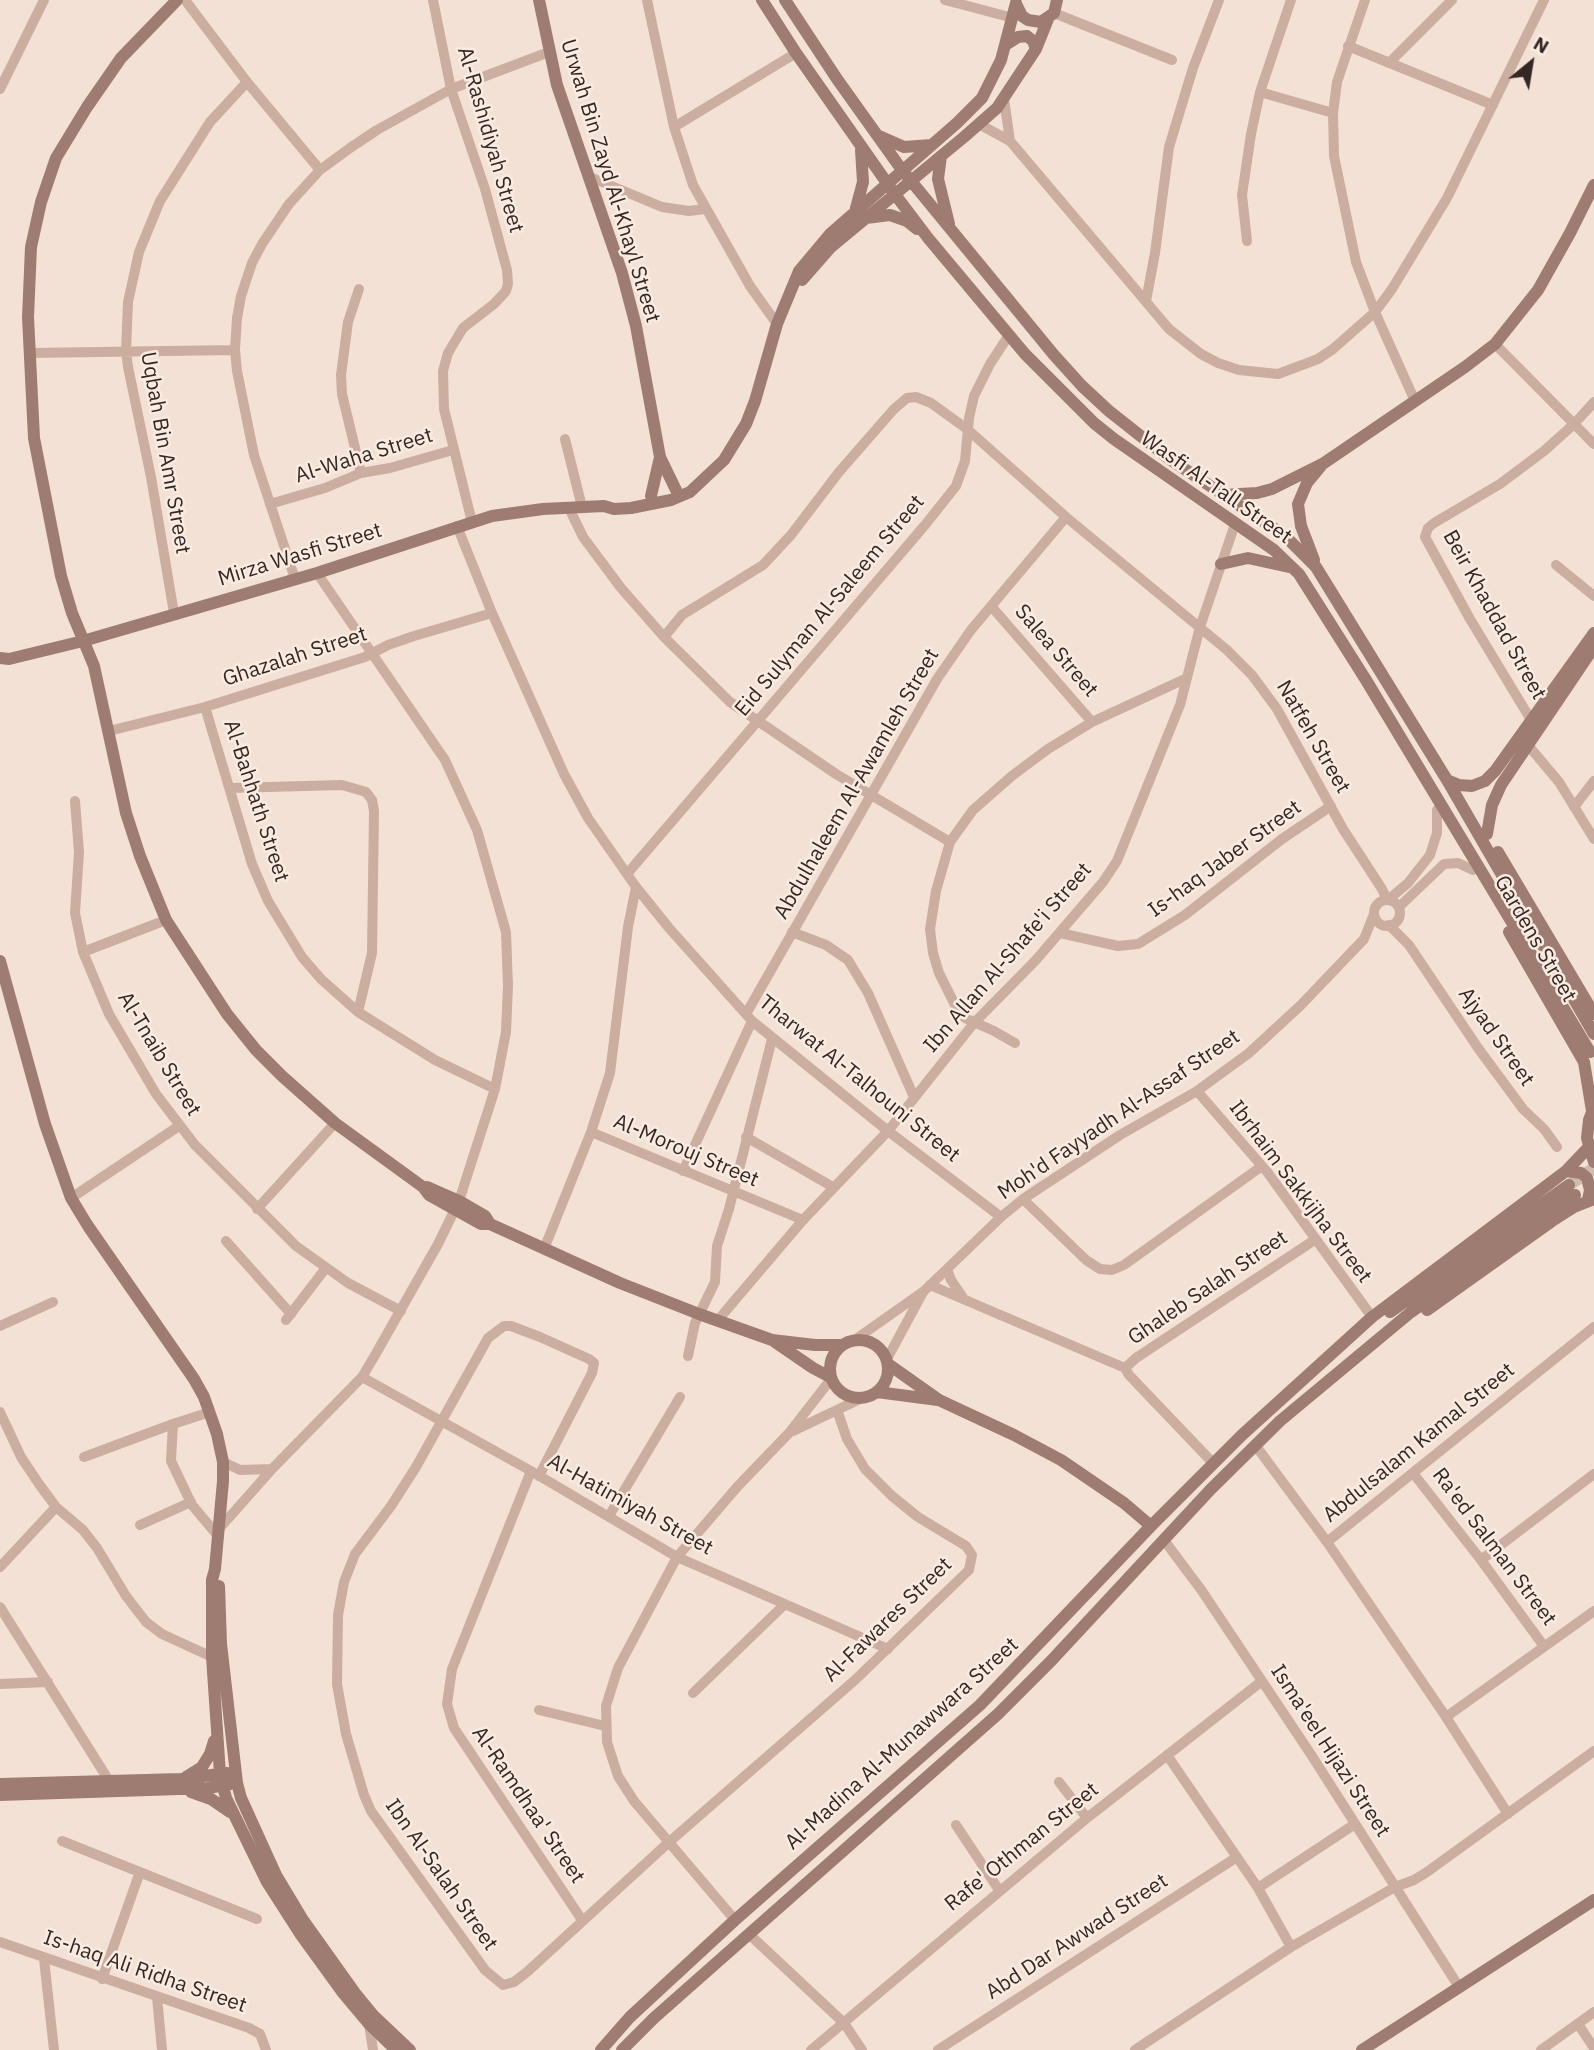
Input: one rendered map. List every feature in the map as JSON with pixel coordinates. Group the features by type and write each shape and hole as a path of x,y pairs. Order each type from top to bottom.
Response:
{"street":[{"path":"0,89 44,0"},
{"path":"177,0 121,58 87,107 57,158 41,202 31,247 27,317 34,438 61,576 72,613 94,666 126,813 152,889 166,920 228,1014 256,1050 335,1123 423,1187 432,1188 457,1205 485,1216 489,1224 544,1249 699,1314 772,1340 840,1345 856,1339 869,1341 880,1348 887,1362 887,1374 884,1384 877,1392 789,1433"},
{"path":"185,0 247,82 320,170"},
{"name":"Al-Rashidiyah Street","path":"433,0 451,89 501,245 507,270 506,291"},
{"name":"Urwah Bin Zayd Al-Khayl Street","path":"538,0 557,85 630,301 660,457 676,490"},
{"path":"647,0 674,127 693,185 750,286 776,324"},
{"name":"Wasfi Al-Tall Street","path":"762,0 860,146 928,238 1054,385 1094,423 1144,461 1274,550 1293,568 1324,612 1432,791 1589,1061"},
{"name":"Wasfi Al-Tall Street","path":"785,0 875,135 906,176 1082,386 1140,437 1284,535 1317,567 1451,786 1594,1034"},
{"path":"945,0 1013,18"},
{"path":"1146,301 1169,148 1219,0"},
{"path":"1247,241 1242,195 1245,166 1260,92 1291,0"},
{"path":"1365,0 1337,82 1333,113 1336,173 1349,235 1375,312 1415,401"},
{"path":"1390,63 1452,0"},
{"path":"979,124 1010,141 1169,329 1201,355 1239,370 1278,374 1318,359 1375,312 1406,268 1447,198 1544,0"},
{"path":"906,176 932,145 982,98 995,75 1007,44 1016,2"},
{"path":"1016,2 1018,10 1034,22 1055,8"},
{"path":"906,176 941,156 979,124 1003,99 1036,49 1055,8"},
{"path":"1055,8 1172,60"},
{"path":"1007,44 1018,37 1027,36 1034,41 1036,49"},
{"path":"1348,46 1493,105"},
{"path":"295,579 254,455 235,351 241,296 252,263 289,204 320,170 377,130 451,89 549,52"},
{"path":"674,127 796,53"},
{"name":"Uqbah Bin Amr Street","path":"174,614 126,351 128,303 148,226 176,173 210,122 247,82"},
{"path":"1260,92 1333,113"},
{"path":"1003,99 1010,141"},
{"path":"875,135 904,146 932,145"},
{"path":"860,146 863,182 858,215 898,217 928,238"},
{"path":"941,156 938,179 950,228"},
{"name":"Mirza Wasfi Street","path":"3,661 83,641 317,573 472,522 518,511 604,506 614,509 679,498 690,492 724,460 746,424 776,324 786,300 858,215 906,176"},
{"path":"590,177 662,207 689,211 705,209"},
{"path":"1223,495 1257,493 1272,489 1324,463 1495,344 1538,290 1594,185"},
{"path":"359,289 345,332 341,376 346,415 361,473"},
{"name":"Al-Waha Street","path":"270,504 317,491 361,473 400,466 453,450 441,385 445,360 463,328 506,291"},
{"name":"Eid Sulyman Al-Saleem Street","path":"627,874 956,486 965,461 967,429 979,385 1009,335"},
{"path":"1495,344 1594,444"},
{"path":"30,353 235,351"},
{"name":"Natfeh Street","path":"664,637 682,615 763,565 894,409 907,398 916,397 932,404 967,429 1066,517 1244,666 1268,694 1375,880 1382,905"},
{"name":"Beir Khaddad Street","path":"1531,720 1425,537 1428,528 1434,523 1500,484 1574,425 1594,402"},
{"path":"565,439 576,507 576,525 621,588 664,637 730,702 757,722 870,795 950,842"},
{"path":"453,450 472,522"},
{"name":"Urwah Bin Zayd Al-Khayl Street","path":"651,496 660,457"},
{"path":"1317,567 1301,526 1298,504 1307,483 1324,463"},
{"name":"Mirza Wasfi Street","path":"604,506 697,485"},
{"name":"Abdulhaleem Al-Awamleh Street","path":"683,1171 749,1017 793,932 937,679 991,606 1066,517"},
{"name":"Ibn Allan Al-Shafe'i Street","path":"718,1320 803,1220 888,1131 974,1023 1060,933 1117,862 1171,731 1200,627 1235,524"},
{"name":"Tharwat Al-Talhouni Street","path":"457,526 492,613 564,774 588,818 636,887 669,928 772,1039 1001,1217"},
{"path":"1222,564 1248,558 1293,568"},
{"path":"1556,565 1594,596"},
{"path":"218,1533 272,1469 362,1377 401,1311 457,1205 495,1089 506,1032 506,932 477,830 446,760 317,573"},
{"name":"Salea Street","path":"991,606 1092,722"},
{"name":"Ghazalah Street","path":"109,731 205,707 372,654 414,636 492,613"},
{"path":"1451,786 1466,786 1485,781 1500,766 1594,633"},
{"path":"1487,834 1495,797 1527,744 1594,648"},
{"path":"1015,1043 985,1026 974,1023 958,1011 939,973 930,929 941,869 950,842 973,810 1048,749 1092,722 1187,678"},
{"name":"Al-Bahhath Street","path":"205,707 252,864 285,932 321,979 358,1012 435,1060 495,1089"},
{"path":"1527,744 1548,768 1594,839"},
{"path":"1574,807 1594,781"},
{"path":"230,788 342,785 366,792 372,800 372,953 358,1012"},
{"name":"Gardens Street","path":"1451,786 1487,834 1594,1014"},
{"name":"Gardens Street","path":"1432,791 1437,810 1589,1061 1593,1109 1588,1129 1589,1147"},
{"name":"Al-Tnaib Street","path":"75,801 79,852 75,913 83,952 110,1014 156,1094 179,1126 296,1246 325,1269 401,1311"},
{"name":"Is-haq Jaber Street","path":"1060,933 1118,946 1138,944 1185,915 1282,839 1331,806"},
{"name":"Moh'd Fayyadh Al-Assaf Street","path":"1364,939 1382,905 1408,883 1430,855 1437,833 1437,810"},
{"path":"1382,905 1399,911 1444,864 1458,863 1473,870"},
{"name":"Al-Morouj Street","path":"636,887 620,992 615,1054 591,1132 803,1220"},
{"name":"Ajyad Street","path":"1382,905 1378,922 1388,925 1409,945 1491,1067 1557,1147"},
{"name":"Moh'd Fayyadh Al-Assaf Street","path":"856,1339 927,1288 1023,1199 1120,1135 1198,1091 1265,1039 1364,939 1396,921 1399,911"},
{"name":"Ajyad Street","path":"1399,911 1409,945"},
{"path":"83,952 166,920"},
{"path":"793,932 826,945 848,960 868,993 914,1097"},
{"path":"0,961 45,1124 71,1198 181,1359 210,1412 223,1462 212,1580 212,1657 221,1780 231,1812 267,1882 301,1935 369,2025 396,2050"},
{"path":"688,1356 699,1314 715,1282 717,1246 734,1192 772,1039"},
{"name":"Ibrhaim Sakkijha Street","path":"1198,1091 1262,1166 1372,1317"},
{"path":"257,1209 335,1123"},
{"path":"71,1198 179,1126"},
{"path":"544,1249 591,1132"},
{"path":"746,1137 833,1187"},
{"path":"1589,1147 1594,1162"},
{"name":"Al-Madina Al-Munawwara Street","path":"601,2050 630,2017 735,1920 980,1705 1213,1463 1372,1317 1566,1171 1589,1147"},
{"path":"1023,1199 1086,1260 1100,1269 1112,1270 1124,1265 1262,1166"},
{"path":"1566,1171 1581,1173 1587,1178 1591,1200"},
{"name":"Al-Madina Al-Munawwara Street","path":"622,2050 654,2018 998,1714 1051,1661 1210,1489 1305,1400 1450,1282 1572,1190 1344,1344"},
{"name":"Al-Madina Al-Munawwara Street","path":"1365,1351 1552,1221 1591,1200"},
{"name":"Ghaleb Salah Street","path":"1213,1463 1125,1368 1136,1358 1316,1239"},
{"path":"226,1241 289,1317 325,1269"},
{"path":"947,1269 956,1290 964,1300"},
{"path":"927,1288 964,1300 1125,1368"},
{"name":"Moh'd Fayyadh Al-Assaf Street","path":"887,1362 927,1288"},
{"path":"0,1326 53,1302"},
{"name":"Ibn Al-Salah Street","path":"589,1359 512,1326 500,1327 488,1338 398,1495 355,1554 344,1582 338,1615 337,1684 345,1734 371,1811 485,1970 503,1985 514,1982 668,1843"},
{"name":"Abdulsalam Kamal Street","path":"1508,1814 1446,1717 1327,1542 1594,1327"},
{"path":"772,1340 830,1378 838,1390 849,1396 862,1398"},
{"path":"735,1920 668,1843 634,1801 618,1776 610,1756 605,1726 608,1697 618,1668 677,1556 789,1433 830,1378 830,1359 840,1345"},
{"name":"Al-Ramdhaa' Street","path":"582,1920 454,1728 447,1704 452,1669 535,1473 592,1373 594,1363 589,1359"},
{"path":"887,1362 939,1400 1061,1460 1124,1503 1151,1526"},
{"name":"Al-Hatimiyah Street","path":"362,1377 677,1556 888,1649"},
{"path":"877,1392 939,1400"},
{"path":"609,1516 680,1397"},
{"name":"Al-Fawares Street","path":"668,1843 888,1649 968,1570 972,1555 961,1541 918,1517 865,1469 848,1439 837,1410"},
{"path":"0,1412 21,1457 56,1507 83,1530 97,1548 126,1596 146,1622 162,1634 212,1657"},
{"path":"84,1457 210,1412"},
{"path":"173,1424 171,1461 191,1502 218,1533"},
{"path":"1255,1446 1327,1542"},
{"path":"223,1462 240,1470 272,1469"},
{"name":"Ra'ed Salman Street","path":"1413,1473 1543,1645"},
{"path":"1481,1560 1594,1474"},
{"path":"140,1525 191,1502"},
{"path":"0,1567 56,1507"},
{"name":"Isma'eel Hijazi Street","path":"1164,1541 1202,1591 1262,1681 1459,1987"},
{"path":"215,1569 236,1777 263,1848 303,1920 367,2008 410,2050"},
{"path":"693,1693 785,1604"},
{"path":"0,1607 111,1786"},
{"path":"1446,1717 1594,1611"},
{"name":"Rafe' Othman Street","path":"811,2050 1087,1818 1262,1681"},
{"path":"0,1684 48,1682"},
{"path":"539,1710 605,1726"},
{"path":"180,1784 207,1760 217,1730"},
{"path":"1135,2050 1291,1947 1395,1887 1427,1872 1594,1751"},
{"path":"1167,1755 1258,1888 1291,1947"},
{"path":"0,1784 180,1784 236,1777"},
{"path":"1059,1782 1087,1818"},
{"path":"180,1784 231,1812"},
{"path":"0,1795 111,1786"},
{"path":"1258,1888 1355,1824"},
{"path":"956,1825 999,1891"},
{"path":"62,1841 257,1919"},
{"name":"Abd Dar Awwad Street","path":"938,2050 1237,1857"},
{"path":"102,1979 140,1872"},
{"path":"1362,2050 1594,1900"},
{"path":"750,1934 844,2023 862,2050"},
{"name":"Is-haq Ali Ridha Street","path":"0,1942 256,2031 263,2038 266,2050"},
{"path":"44,1959 54,2050"},
{"path":"157,1997 162,2050"},
{"path":"1541,2050 1594,2012"},
{"path":"1578,2024 1594,2048"},
{"path":"369,2025 373,2050"}],"tunnel":[{"path":"1569,1185 1594,1168"}]}
